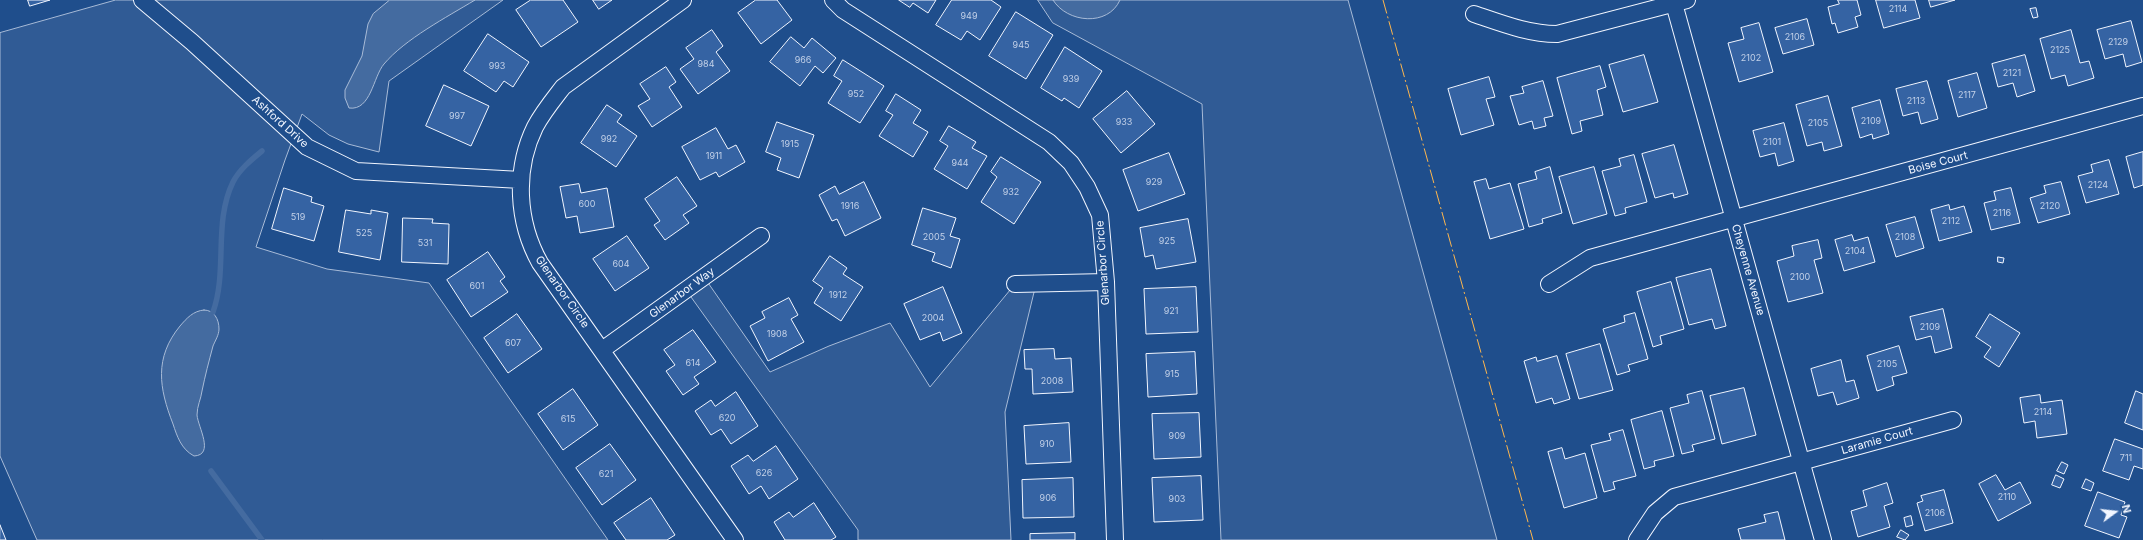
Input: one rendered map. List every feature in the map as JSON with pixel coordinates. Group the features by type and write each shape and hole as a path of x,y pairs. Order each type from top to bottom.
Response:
{"street":[{"name":"Ashford Drive","path":"142,0 192,42 308,147 349,168 356,171 521,180"},
{"name":"Glenarbor Circle","path":"683,0 563,87 548,106 535,128 525,160 521,180 521,204 526,230 532,248 540,263 735,540"},
{"name":"Glenarbor Circle","path":"833,0 843,10 1027,126 1049,142 1071,163 1087,187 1100,215 1106,282 1115,540"},
{"path":"1474,14 1518,29 1541,34 1557,34 1678,1"},
{"name":"Cheyenne Avenue","path":"1678,1 1734,220 1823,540"},
{"name":"Boise Court","path":"1549,284 1590,258 1734,220 2143,106"},
{"name":"Glenarbor Way","path":"602,350 761,236"},
{"path":"1015,284 1106,282"},
{"name":"Laramie Court","path":"1637,540 1655,513 1674,497 1953,420"}],"shaded area":[{"path":"116,0 503,0 389,81 379,152 348,144 329,135 302,114 256,247 327,269 429,283 608,540 37,540 0,456 0,33"},
{"path":"390,0 475,0 427,29 403,46 384,64 367,99 356,108 349,108 345,98 345,90 362,56 368,24 373,14"},
{"path":"1038,0 1348,0 1497,540 1221,540 1202,104 1053,23"},
{"path":"1053,0 1120,0 1114,9 1106,15 1087,19 1068,14 1059,8"},
{"path":"704,277 770,372 829,346 890,323 930,387 1015,284 1036,284 1005,412 1011,540 858,540 858,530 686,290"},
{"path":"208,310 213,313 218,322 219,329 210,357 197,412 204,440 204,446 203,451 200,454 194,456 186,450 176,433 168,411 162,386 162,374 166,350 172,338 180,326 193,313"}],"building":[{"path":"28,0 50,0 30,6"},
{"path":"531,0 563,0 578,22 541,47 516,10"},
{"path":"593,0 612,0 599,9"},
{"path":"756,0 777,0 792,20 761,44 738,13"},
{"path":"899,0 936,0 928,13 913,3 910,7"},
{"path":"952,0 991,0 1001,7 980,40 967,31 961,40 936,25"},
{"path":"1838,0 1857,0 1861,15 1855,17 1858,27 1838,33 1835,23 1832,24 1828,7 1839,4"},
{"path":"1876,0 1915,0 1920,18 1884,28"},
{"path":"1929,0 1955,0 1931,7"},
{"path":"2036,8 2038,17 2033,18 2030,9"},
{"path":"1016,12 1053,35 1026,79 989,56"},
{"path":"1807,19 1814,45 1783,54 1775,28"},
{"path":"2131,21 2142,62 2126,67 2123,54 2105,59 2097,30"},
{"path":"1759,23 1773,72 1739,82 1728,43 1744,39 1741,28"},
{"path":"712,30 723,46 716,52 730,71 698,94 680,69 694,59 686,48"},
{"path":"2071,30 2080,63 2089,61 2094,78 2068,86 2065,75 2051,79 2040,39"},
{"path":"488,34 529,62 513,87 504,81 496,92 464,71"},
{"path":"791,37 804,48 812,38 836,58 823,73 815,66 800,86 770,62"},
{"path":"1065,47 1102,71 1079,108 1064,98 1062,101 1041,88"},
{"path":"1644,55 1658,102 1623,112 1609,65"},
{"path":"2025,55 2035,91 2017,97 2013,83 1998,87 1992,64"},
{"path":"843,60 884,86 860,123 828,103 842,81 834,76"},
{"path":"1600,66 1606,87 1597,90 1603,115 1580,121 1582,131 1572,134 1557,78"},
{"path":"666,67 676,82 669,87 682,107 652,127 638,106 650,99 640,84"},
{"path":"1977,73 1987,108 1958,117 1948,81"},
{"path":"1489,77 1495,97 1486,99 1494,125 1461,135 1448,89"},
{"path":"1543,81 1553,116 1544,118 1546,126 1534,129 1532,121 1519,125 1510,96 1524,93 1522,87"},
{"path":"1927,81 1938,119 1921,124 1918,112 1903,116 1896,89"},
{"path":"444,85 489,106 471,146 426,126"},
{"path":"1127,91 1155,124 1121,153 1093,119"},
{"path":"896,94 921,110 913,123 928,132 913,157 879,136 893,115 886,111"},
{"path":"1828,96 1842,146 1824,151 1822,142 1807,146 1796,105"},
{"path":"1880,100 1889,134 1873,139 1872,134 1860,138 1852,108"},
{"path":"607,105 622,115 617,122 637,136 616,167 581,143"},
{"path":"777,122 814,135 799,178 777,170 781,158 766,152"},
{"path":"1784,123 1794,161 1778,166 1775,153 1760,157 1753,131"},
{"path":"949,126 976,142 972,148 987,156 967,189 934,169 948,146 940,141"},
{"path":"716,128 728,149 736,145 745,162 719,177 716,172 700,180 682,147"},
{"path":"1674,145 1688,194 1674,198 1673,193 1655,198 1642,154"},
{"path":"2143,152 2143,185 2134,188 2126,157"},
{"path":"1169,153 1185,194 1138,211 1123,170"},
{"path":"1634,155 1647,202 1625,208 1626,213 1615,216 1602,171 1621,166 1619,159"},
{"path":"1001,157 1041,182 1014,224 981,202 997,177 991,172"},
{"path":"2109,160 2119,194 2086,203 2078,176 2093,172 2091,165"},
{"path":"1550,167 1562,213 1542,219 1543,223 1529,227 1518,184 1537,179 1535,172"},
{"path":"1594,167 1607,214 1573,224 1559,177"},
{"path":"677,177 697,206 683,215 689,223 665,240 654,225 660,221 645,199"},
{"path":"1486,179 1489,189 1510,183 1524,229 1490,239 1474,182"},
{"path":"864,182 881,218 845,236 837,219 832,221 819,195 835,186 839,194"},
{"path":"2061,182 2070,214 2038,223 2030,198 2046,193 2044,186"},
{"path":"579,184 581,193 607,188 614,227 580,233 577,216 566,218 560,187"},
{"path":"284,188 312,197 311,202 324,206 314,241 272,229"},
{"path":"2011,188 2020,223 1991,230 1984,203 1996,200 1994,192"},
{"path":"1949,205 1950,210 1964,206 1972,232 1939,241 1931,210"},
{"path":"923,208 956,218 950,236 960,239 951,268 932,261 935,253 912,245"},
{"path":"346,210 371,214 371,210 388,213 380,260 339,252"},
{"path":"1915,217 1924,248 1896,257 1886,225"},
{"path":"403,218 433,219 432,223 449,224 448,264 402,262"},
{"path":"1188,219 1196,262 1156,269 1153,255 1145,257 1140,228"},
{"path":"1852,235 1854,241 1868,237 1875,262 1844,271 1835,240"},
{"path":"627,236 649,268 615,291 593,259"},
{"path":"1818,240 1822,258 1814,260 1823,293 1788,302 1777,261 1794,256 1792,246"},
{"path":"488,252 505,277 500,281 508,292 471,317 447,280"},
{"path":"830,256 847,268 843,274 863,287 841,321 814,303 823,288 813,281"},
{"path":"1998,257 2004,258 2003,263 1998,262"},
{"path":"1711,269 1726,326 1715,329 1712,319 1689,325 1676,278"},
{"path":"1671,282 1684,329 1660,336 1662,344 1653,347 1637,292"},
{"path":"943,287 962,333 943,341 940,332 920,340 904,304"},
{"path":"1196,287 1198,332 1146,334 1144,289"},
{"path":"789,298 798,315 791,319 804,342 768,361 750,326 765,318 762,312"},
{"path":"1943,309 1952,348 1935,353 1931,336 1916,340 1910,317"},
{"path":"1635,313 1648,359 1628,365 1630,371 1617,375 1603,329 1625,322 1624,316"},
{"path":"517,314 542,349 508,373 484,338"},
{"path":"1990,314 2020,333 1999,367 1984,357 1991,347 1976,337"},
{"path":"693,330 716,362 694,377 699,384 683,395 666,371 675,365 664,350"},
{"path":"1600,344 1613,390 1579,399 1566,354"},
{"path":"1899,346 1907,373 1892,377 1894,385 1877,391 1867,356"},
{"path":"1054,349 1055,359 1071,358 1073,392 1033,394 1032,369 1025,369 1024,350"},
{"path":"1195,352 1197,394 1148,397 1146,354"},
{"path":"1557,356 1570,399 1554,404 1552,398 1536,403 1524,361 1536,357 1537,361"},
{"path":"1841,360 1846,382 1854,380 1859,398 1837,405 1833,392 1818,396 1811,369"},
{"path":"1744,388 1756,435 1722,444 1710,396"},
{"path":"573,389 598,425 563,450 538,414"},
{"path":"1702,391 1715,439 1692,445 1694,451 1682,454 1670,408 1689,403 1687,395"},
{"path":"2136,391 2143,394 2143,430 2125,423"},
{"path":"736,392 758,426 731,444 721,429 711,435 695,411 711,400 715,406"},
{"path":"2040,395 2041,403 2062,400 2067,434 2037,438 2035,421 2024,423 2020,398"},
{"path":"1662,411 1674,456 1654,461 1655,466 1644,469 1631,420"},
{"path":"1199,413 1201,457 1154,459 1152,414"},
{"path":"1069,423 1071,462 1026,464 1024,426"},
{"path":"1623,430 1636,476 1613,482 1615,489 1604,492 1591,445 1611,440 1609,434"},
{"path":"2115,439 2143,449 2143,469 2134,466 2129,480 2103,471"},
{"path":"610,444 636,480 602,505 576,468"},
{"path":"776,446 798,479 769,499 761,486 749,494 731,466 748,455 753,461"},
{"path":"1562,448 1565,459 1585,453 1597,498 1564,508 1548,452"},
{"path":"2062,462 2068,465 2064,474 2057,471"},
{"path":"1996,475 2005,490 2020,482 2031,503 1998,521 1979,484"},
{"path":"2056,475 2064,479 2060,488 2052,485"},
{"path":"1201,476 1203,520 1154,522 1152,478"},
{"path":"1073,478 1074,517 1023,518 1022,480"},
{"path":"2086,479 2094,483 2091,491 2082,488"},
{"path":"1887,483 1893,503 1884,506 1890,527 1858,537 1851,511 1867,506 1863,491"},
{"path":"1944,490 1953,523 1925,531 1917,503 1923,501 1921,496"},
{"path":"2098,492 2125,502 2121,515 2127,517 2119,538 2085,526"},
{"path":"651,498 675,535 667,540 626,540 614,523"},
{"path":"814,503 836,537 831,540 785,540 774,522 789,512 793,517"},
{"path":"1778,512 1785,540 1741,540 1738,529 1766,522 1764,515"},
{"path":"1911,516 1913,525 1906,527 1904,518"},
{"path":"0,525 6,540 0,540"},
{"path":"1901,530 1909,535 1905,540 1897,537"},
{"path":"1075,533 1075,540 1030,540 1030,534"}],"waterway":[{"path":"213,312 220,280 222,230 227,198 233,182 239,173 262,151"},
{"path":"211,471 262,540"}],"power":[{"path":"1383,0 1533,540"}]}
